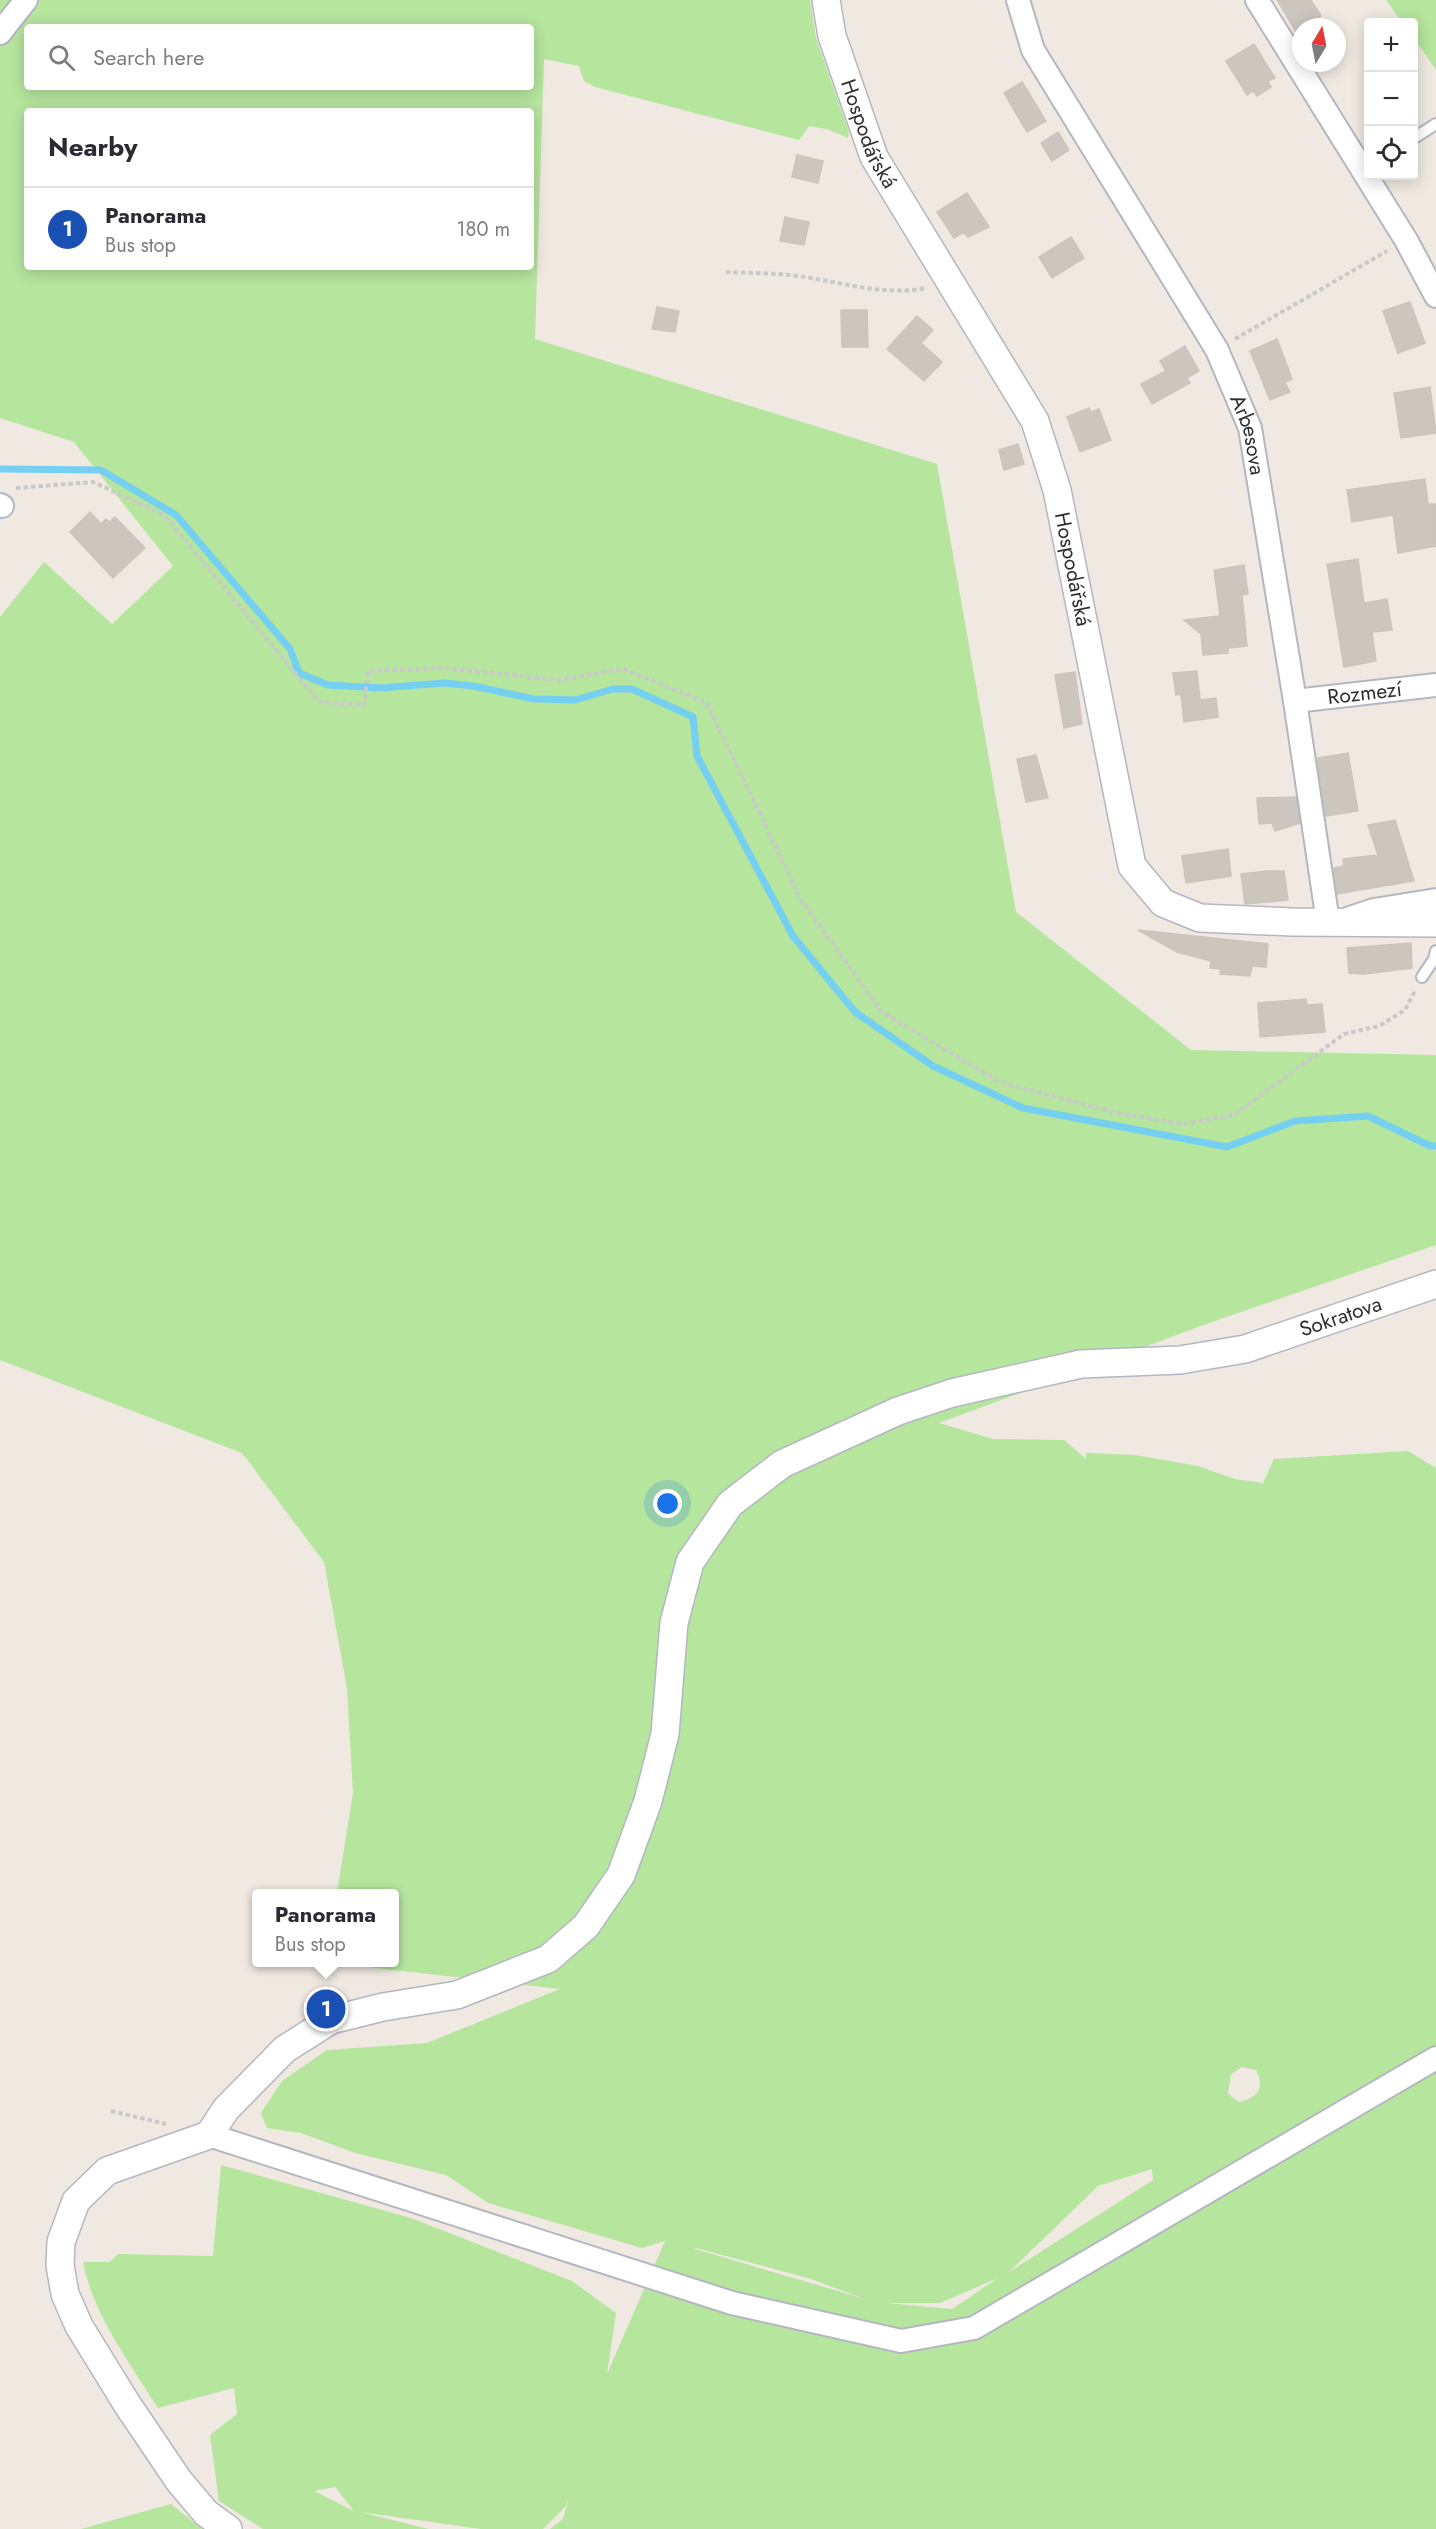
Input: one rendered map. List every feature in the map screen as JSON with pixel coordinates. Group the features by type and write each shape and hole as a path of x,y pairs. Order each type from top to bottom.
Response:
{"street":[{"path":"0,33 26,0"},
{"name":"Hospodářská","path":"826,0 832,36 874,157 1035,421 1057,490 1132,866 1163,903 1200,918 1333,923 1436,923"},
{"name":"Arbesova","path":"1017,0 1033,50 1217,350 1250,428 1333,923"},
{"path":"1257,0 1364,166"},
{"path":"1372,180 1433,286 1436,296"},
{"name":"Rozmezí","path":"1295,701 1436,685"},
{"path":"1333,923 1374,910 1436,900"},
{"name":"Sokratova","path":"208,2134 226,2109 285,2049 331,2020 383,2007 458,1995 548,1959 586,1926 621,1875 648,1801 665,1734 674,1623 690,1562 730,1504 782,1464 898,1411 952,1393 1081,1364 1180,1360 1245,1349 1436,1284"},
{"path":"228,2529 206,2513 178,2481 79,2326 65,2294 60,2265 61,2242 76,2201 107,2171 208,2134 732,2303 901,2341 974,2328 1436,2058"}],"lane":[{"path":"1418,135 1436,124"},
{"path":"1422,977 1434,959 1436,951"}],"path":[{"path":"1217,350 1406,240"},
{"path":"726,272 791,275 862,288 907,292 950,284"},
{"path":"3,500 93,482 164,515 319,702 364,705 368,671 444,668 559,680 624,669 707,703 801,900 882,1012 1000,1082 1112,1112 1182,1124 1234,1115 1344,1034 1379,1026 1405,1010 1422,977"},
{"path":"111,2111 208,2134"}],"green space":[{"path":"0,0 810,0 816,38 849,132 848,138 827,129 809,126 799,140 595,87 584,81 579,66 544,59 535,339 937,464 1016,912 1191,1050 1436,1055 1436,1245 1209,1323 939,1423 993,1439 1064,1440 1086,1459 1086,1453 1135,1455 1198,1466 1235,1479 1263,1483 1274,1459 1408,1451 1436,1468 1436,2529 550,2529 563,2519 569,2498 566,2506 543,2529 481,2529 360,2512 429,2529 263,2529 219,2501 210,2435 237,2414 234,2388 158,2408 124,2356 95,2301 83,2262 110,2262 118,2254 213,2256 221,2165 411,2218 572,2281 616,2313 607,2374 665,2241 642,2248 488,2203 446,2175 355,2153 301,2133 267,2128 261,2113 282,2081 327,2050 427,2043 560,1989 367,1967 399,1967 399,1889 338,1889 353,1793 347,1688 324,1562 242,1453 0,1360 0,617 44,562 112,624 173,566 74,442 0,418","holes":["1242,2067 1256,2070 1260,2083 1258,2092 1251,2098 1239,2102 1228,2094 1231,2074","1152,2169 1153,2180 1009,2272 1098,2186","695,2249 811,2279 862,2298","998,2278 952,2309 886,2303 940,2303","335,2487 354,2511 314,2491"]},
{"path":"1386,0 1436,0 1436,70 1418,44 1418,18 1399,18"},
{"path":"171,2504 202,2529 81,2529"}],"building":[{"path":"1277,0 1311,0 1321,16 1292,18 1292,25"},
{"path":"1254,44 1275,78 1268,81 1271,87 1257,96 1253,91 1247,95 1226,61"},
{"path":"1022,82 1046,121 1027,132 1004,93"},
{"path":"1058,132 1069,150 1052,161 1041,143"},
{"path":"797,155 823,161 818,183 792,177"},
{"path":"967,193 989,227 968,237 964,232 954,238 937,212"},
{"path":"785,217 809,222 804,245 780,241"},
{"path":"1071,237 1084,258 1052,278 1039,257"},
{"path":"1410,302 1425,343 1398,353 1383,311"},
{"path":"657,307 679,311 675,332 652,329"},
{"path":"841,310 867,310 868,347 842,347"},
{"path":"917,316 933,330 921,343 942,362 924,381 887,349"},
{"path":"1277,339 1292,379 1285,382 1290,392 1270,400 1250,351"},
{"path":"1185,346 1199,371 1187,378 1190,383 1152,404 1141,384 1166,371 1160,361"},
{"path":"1430,387 1436,433 1401,438 1394,393"},
{"path":"1089,408 1091,412 1099,409 1111,440 1080,452 1067,417"},
{"path":"1018,444 1024,464 1004,470 999,450"},
{"path":"1425,479 1428,504 1436,504 1436,546 1398,553 1393,515 1352,522 1347,490"},
{"path":"90,512 101,524 106,519 109,522 115,517 145,548 113,578 70,532"},
{"path":"1358,559 1364,603 1387,599 1392,630 1372,632 1376,661 1344,667 1327,564"},
{"path":"1244,565 1248,594 1242,595 1247,646 1228,648 1228,653 1203,655 1201,634 1184,620 1220,616 1214,570"},
{"path":"1197,671 1200,700 1216,698 1218,717 1184,722 1181,694 1176,695 1173,673"},
{"path":"1075,672 1082,724 1064,728 1055,675"},
{"path":"1348,753 1358,811 1326,816 1317,758"},
{"path":"1036,755 1048,798 1026,802 1017,759"},
{"path":"1296,797 1300,823 1275,831 1272,823 1259,824 1257,798"},
{"path":"1395,820 1414,881 1337,894 1334,868 1344,866 1343,859 1378,855 1368,825"},
{"path":"1228,849 1231,876 1186,883 1182,856"},
{"path":"1284,871 1288,900 1245,904 1241,874"},
{"path":"1138,930 1268,944 1266,967 1252,966 1250,976 1220,974 1221,969 1210,968 1211,961 1177,952"},
{"path":"1411,943 1412,968 1364,974 1349,973 1347,948"},
{"path":"1306,999 1307,1005 1322,1004 1325,1032 1260,1037 1258,1003"}],"waterway":[{"path":"0,469 101,470 176,515 290,649 299,673 328,685 381,688 444,683 473,686 534,699 575,700 613,689 632,689 693,717 697,756 793,936 855,1012 933,1066 1023,1108 1227,1147 1295,1121 1368,1116 1430,1146 1436,1146"}],"place":[{"name":"Panorama","path":"326,2009"}]}
